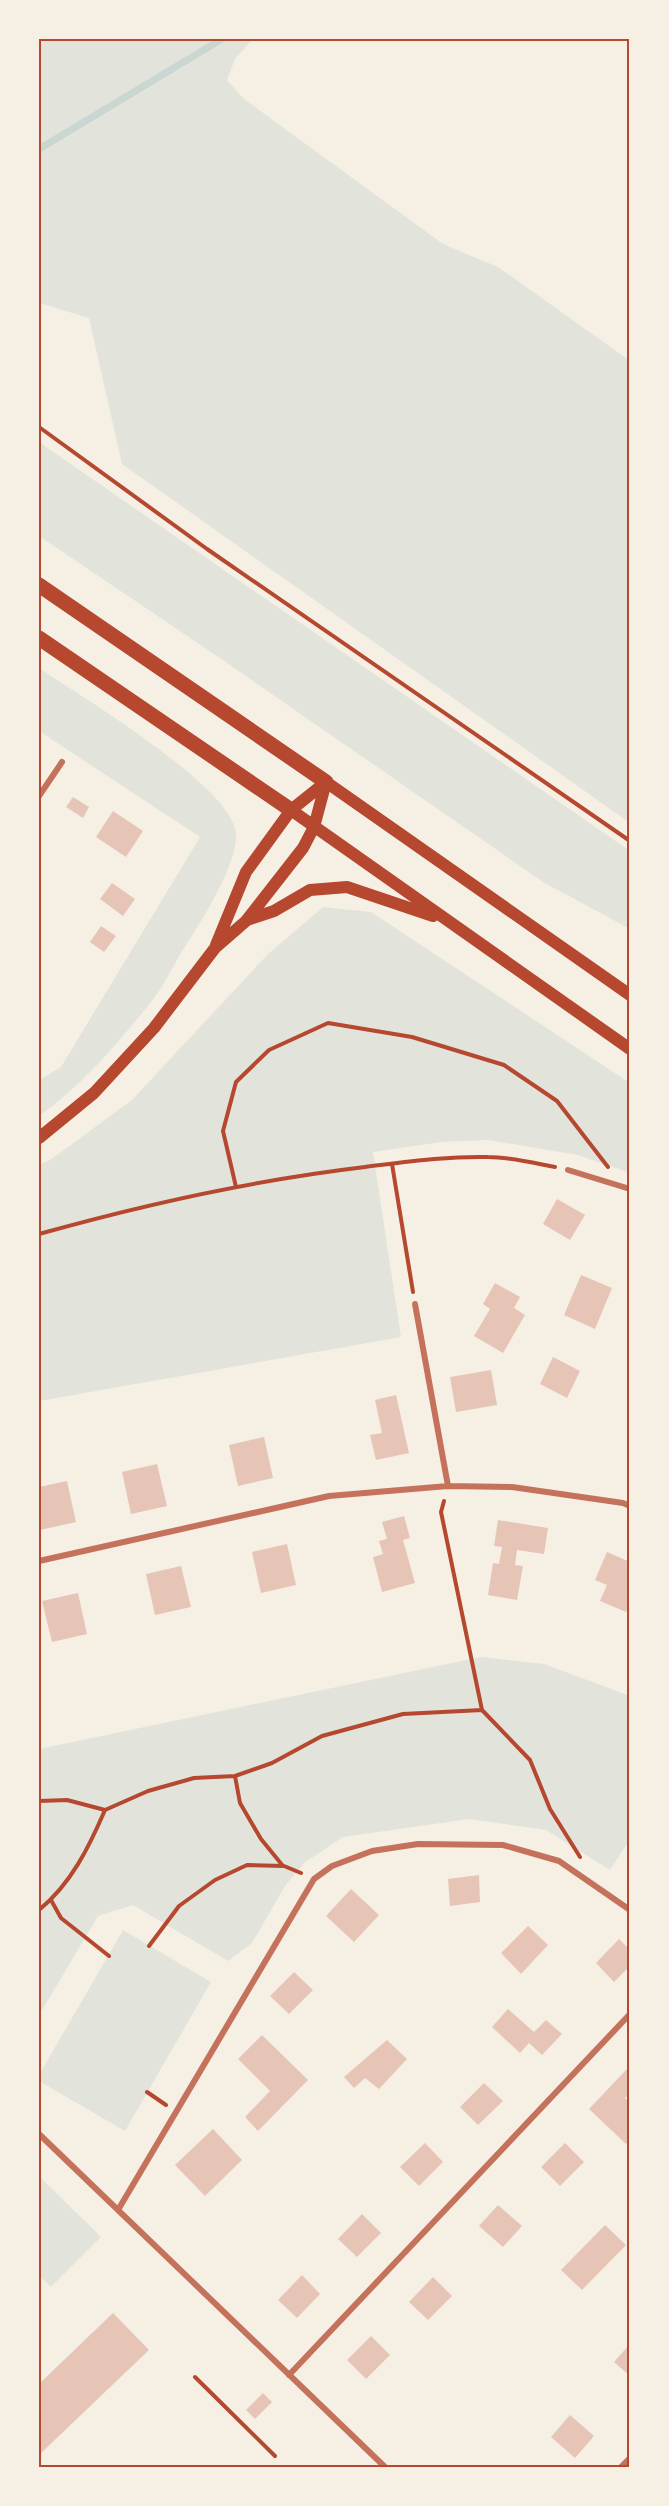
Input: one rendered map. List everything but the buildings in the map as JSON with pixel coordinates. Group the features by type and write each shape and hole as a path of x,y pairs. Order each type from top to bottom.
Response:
{"main road":[{"path":"39,585 630,994"},
{"path":"39,638 291,810 630,1049"},
{"path":"214,948 246,872 291,810 326,782"},
{"path":"39,1138 94,1093 154,1028 214,948 246,921 303,848 314,827 326,782"},
{"path":"246,921 274,911 310,890 347,887 449,922"}],"street":[{"path":"39,796 62,762"},
{"path":"568,1170 626,1188"},
{"path":"415,1304 448,1486"},
{"path":"39,1561 329,1496 448,1486 512,1487 630,1506"},
{"path":"118,2210 314,1879 332,1866 372,1851 418,1844 503,1845 559,1861 630,1910"},
{"path":"289,2375 630,2014"},
{"path":"39,2134 385,2467"},
{"path":"621,2467 630,2458"}],"path":[{"path":"39,427 207,549 630,841"},
{"path":"236,1187 223,1131 236,1082 269,1050 328,1023 412,1037 504,1065 557,1101 626,1188"},
{"path":"39,1234 131,1208 335,1170 452,1157 490,1157 568,1170"},
{"path":"392,1164 415,1304"},
{"path":"448,1486 441,1512 482,1710 530,1760 550,1809 581,1858"},
{"path":"39,1801 67,1800 105,1810 148,1791 194,1778 236,1776 272,1763 322,1736 403,1714 482,1710"},
{"path":"236,1776 240,1803 261,1839 284,1866"},
{"path":"39,1910 51,1900 87,1852 105,1810"},
{"path":"149,1946 179,1906 215,1880 247,1865 284,1866 314,1879"},
{"path":"51,1900 62,1918 109,1956"},
{"path":"147,2092 176,2112"},
{"path":"195,2377 274,2456"}],"shaded area":[{"path":"39,39 253,39 235,59 227,80 244,99 443,244 498,267 630,361 630,823 122,464 89,318 39,303"},
{"path":"39,442 630,851 630,929 543,882 217,656 39,536"},
{"path":"39,668 117,719 179,765 225,809 235,828 236,841 232,858 216,895 155,997 99,1063 39,1116 39,1080 61,1067 200,837 39,731"},
{"path":"323,907 371,912 630,1083 630,1173 578,1155 488,1140 442,1142 373,1152 401,1337 39,1401 39,1165 53,1158 132,1100 268,954"},
{"path":"481,1657 544,1664 630,1696 630,1839 610,1870 546,1830 469,1819 343,1837 304,1863 285,1886 252,1943 228,1961 133,1905 98,1916 39,2015 39,1749"},
{"path":"123,1930 211,1982 125,2131 39,2081 39,2075"},
{"path":"40,2177 101,2237 51,2287 39,2276"}],"waterway":[{"path":"39,149 222,39"}]}
